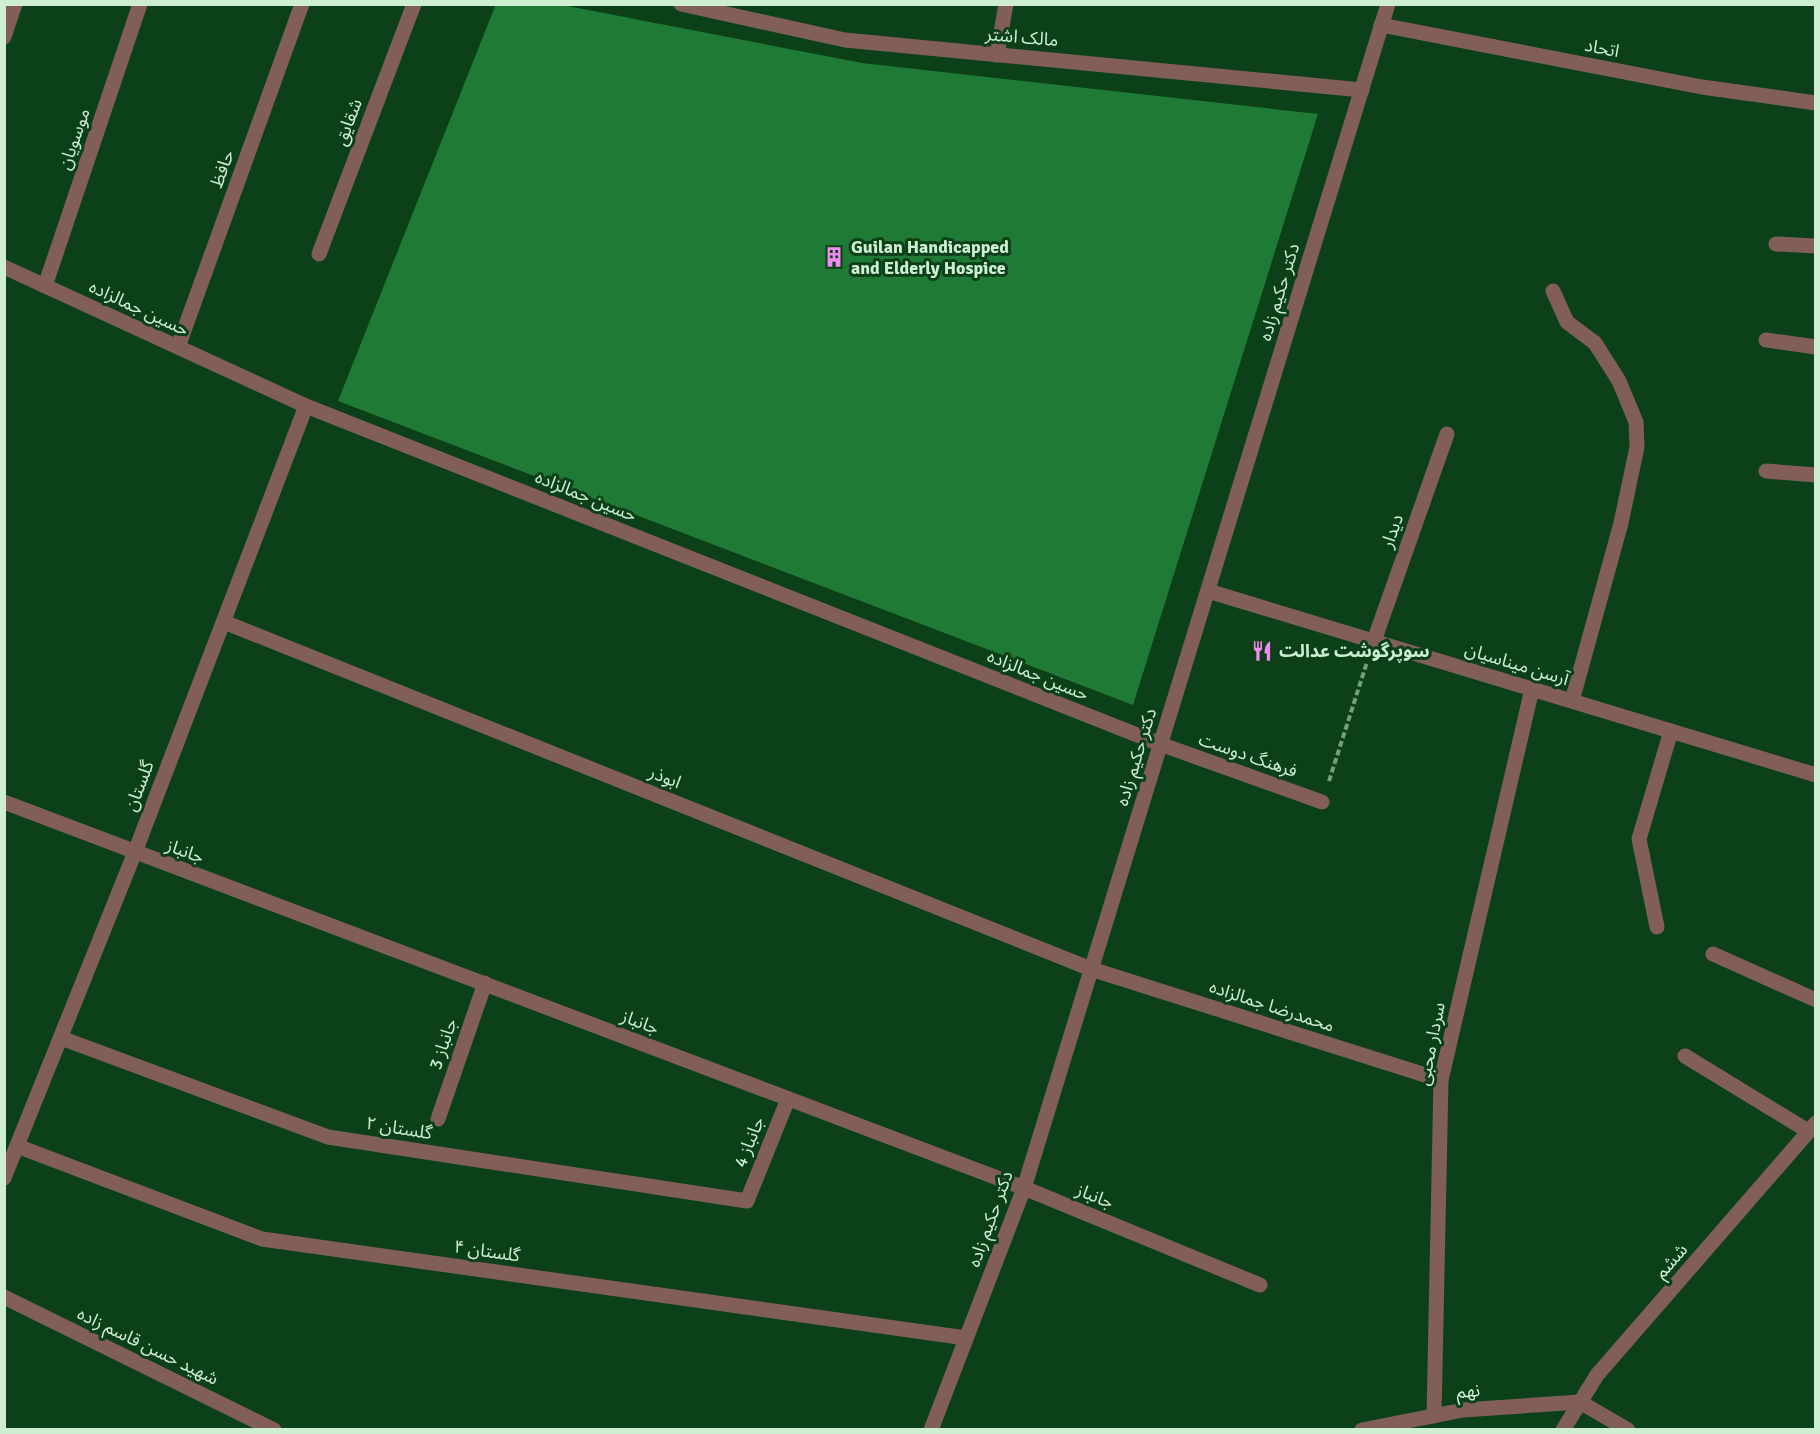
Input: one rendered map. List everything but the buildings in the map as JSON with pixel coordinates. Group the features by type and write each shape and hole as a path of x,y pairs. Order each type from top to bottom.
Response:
{"street":[{"path":"4,37 15,4"},
{"name":"موسویان","path":"45,286 140,4"},
{"name":"حافظ","path":"178,347 302,4"},
{"name":"شقایق","path":"319,254 414,4"},
{"name":"مالک اشتر","path":"681,4 845,40 1362,90"},
{"path":"997,55 1006,4"},
{"name":"دکتر حکیم زاده","path":"931,1430 1024,1188 1388,4"},
{"name":"اتحاد","path":"1381,25 1702,87 1815,103"},
{"path":"1776,244 1815,246"},
{"name":"حسین جمالزاده","path":"4,267 306,406 1160,744"},
{"path":"1553,291 1567,322 1595,343 1619,381 1636,422 1637,447 1621,523 1572,701"},
{"path":"1766,340 1815,347"},
{"name":"گلستان","path":"4,1178 135,852 306,406"},
{"name":"دیدار","path":"1374,641 1448,434"},
{"path":"1766,471 1815,475"},
{"name":"آرسن میناسیان","path":"1208,591 1815,775"},
{"name":"ابوذر","path":"224,622 1091,969"},
{"name":"سردار محبی","path":"1434,1416 1440,1080 1532,689"},
{"path":"1657,927 1639,839 1671,731"},
{"name":"فرهنگ دوست","path":"1160,744 1322,802"},
{"name":"جانباز","path":"4,801 1024,1188 1260,1285"},
{"path":"1713,954 1815,1000"},
{"name":"محمدرضا جمالزاده","path":"1091,969 1440,1080"},
{"name":"جانباز 3","path":"438,1119 485,983"},
{"name":"گلستان ۲","path":"61,1038 328,1137 747,1201"},
{"path":"1685,1056 1812,1127"},
{"name":"جانباز 4","path":"747,1201 788,1099"},
{"name":"ششم","path":"1563,1430 1597,1375 1812,1127"},
{"name":"گلستان ۴","path":"17,1146 262,1239 966,1338"},
{"name":"شهید حسن قاسم زاده","path":"4,1297 274,1430"},
{"path":"1580,1402 1628,1430"},
{"name":"نهم","path":"1362,1430 1463,1410 1580,1402"}],"path":[{"path":"1322,802 1374,641"}],"place":[{"name":"Guilan Handicapped and Elderly Hospice","path":"834,257"},
{"name":"سوپرگوشت عدالت","path":"1262,651"}]}
